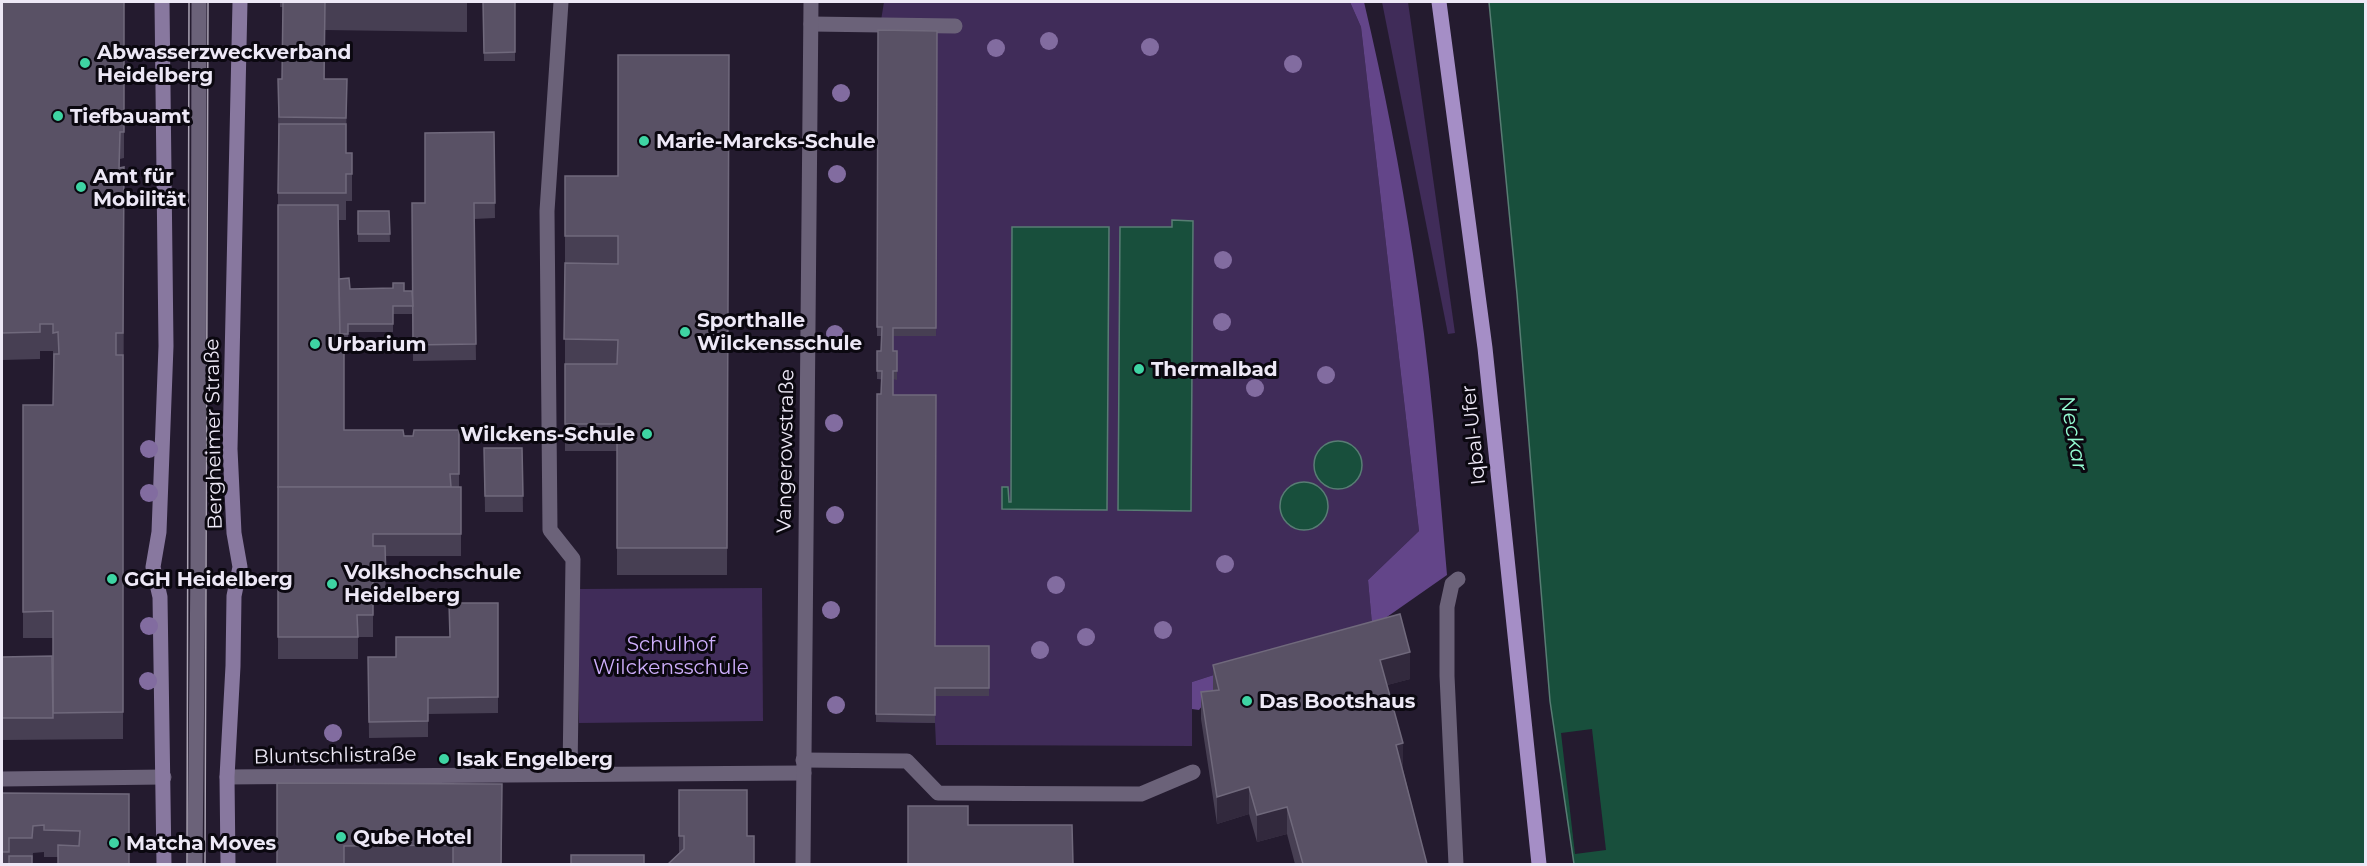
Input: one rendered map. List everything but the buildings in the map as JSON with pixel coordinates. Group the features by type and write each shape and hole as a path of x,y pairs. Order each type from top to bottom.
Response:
{"main road":[{"name":"Iqbal-Ufer","path":"1439,2 1485,348 1539,864"}],"street":[{"path":"162,2 166,346 159,532 153,567 160,597 164,864"},
{"path":"195,864 199,2"},
{"name":"Bergheimer Straße","path":"228,864 227,777 234,596 240,567 234,533 230,449 240,2"},
{"path":"561,2 547,211 550,530 573,559 570,773"},
{"name":"Vangerowstraße","path":"802,864 811,2"},
{"path":"811,24 955,26"},
{"path":"1456,864 1447,665 1447,607 1452,584 1458,579"},
{"name":"Bluntschlistraße","path":"227,777 570,773 907,761 938,793 1141,794 1193,772"},
{"path":"2,779 164,777"}],"green space":[{"name":"Thermalbad","path":"884,2 1350,2 1361,27 1419,531 1368,580 1372,624 1192,682 1192,746 936,745 935,723 876,722 877,403 887,402 887,380 877,379 877,359 887,359 887,336 877,336 878,39"},
{"path":"1382,2 1408,2 1455,333 1448,334"},
{"name":"Schulhof Wilckensschule","path":"762,588 763,721 579,723 578,589"}],"shaded area":[{"path":"1350,2 1364,2 1391,125 1406,208 1428,364 1447,575 1374,626 1213,692 1199,710 1192,709 1192,682 1372,624 1368,580 1419,531 1361,27"}],"water":[{"name":"Neckar","path":"1489,2 2365,2 2365,864 1574,864 1550,701 1517,294"},
{"path":"1172,220 1193,221 1191,511 1118,510 1120,227 1172,227"},
{"path":"1012,227 1109,227 1107,510 1002,509 1002,487 1008,487 1009,502 1011,502"},
{"path":"1333,441 1343,441 1358,451 1362,465 1361,474 1352,485 1343,489 1333,489 1318,479 1314,470 1314,460 1324,445"},
{"path":"1299,482 1309,482 1324,492 1328,506 1324,520 1318,526 1309,530 1299,530 1284,520 1280,511 1280,501 1290,486"}],"pier":[{"path":"1592,729 1606,850 1575,854 1561,733"}],"tram line":[{"path":"187,864 189,2"},
{"path":"205,864 208,2"}],"place":[{"name":"Abwasserzweckverband Heidelberg","path":"85,63"},
{"name":"Tiefbauamt","path":"58,116"},
{"name":"Marie-Marcks-Schule","path":"644,141"},
{"name":"Amt für Mobilität","path":"81,187"},
{"name":"Sporthalle Wilckensschule","path":"685,332"},
{"name":"Urbarium","path":"315,344"},
{"name":"Thermalbad","path":"1139,369"},
{"name":"Wilckens-Schule","path":"647,434"},
{"name":"GGH Heidelberg","path":"112,579"},
{"name":"Volkshochschule Heidelberg","path":"332,584"},
{"name":"Das Bootshaus","path":"1247,701"},
{"name":"Isak Engelberg","path":"444,759"},
{"name":"Qube Hotel","path":"341,837"},
{"name":"Matcha Moves","path":"114,843"}]}
